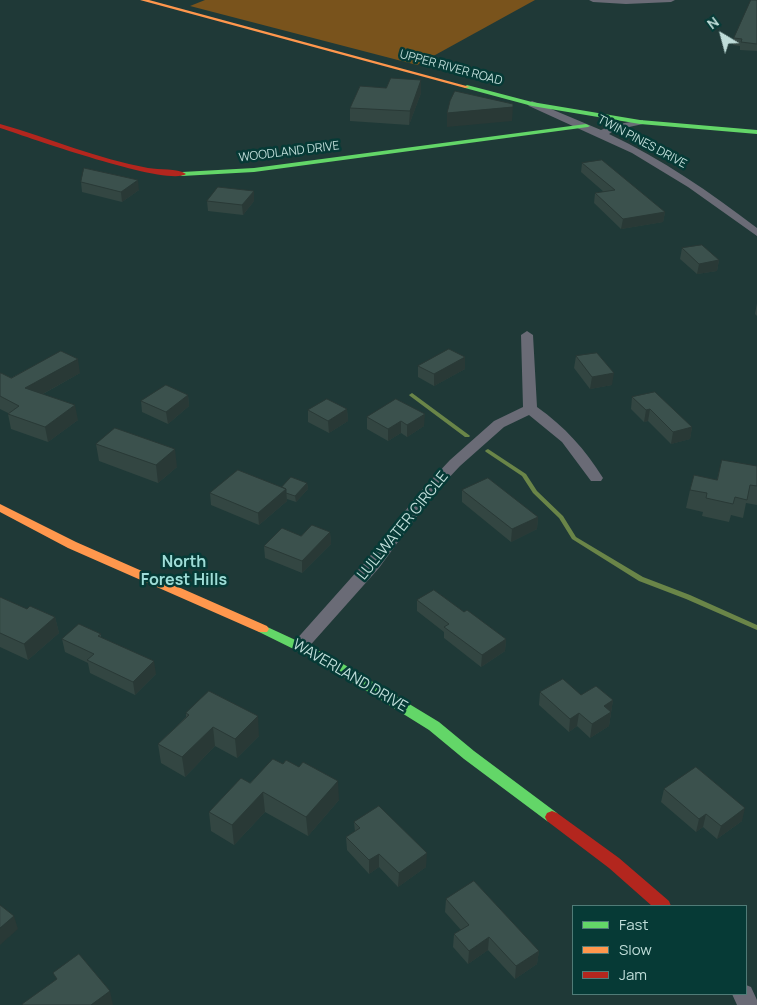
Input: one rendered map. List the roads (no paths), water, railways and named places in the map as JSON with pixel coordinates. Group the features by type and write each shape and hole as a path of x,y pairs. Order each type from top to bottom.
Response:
{"street":[{"name":"UPPER RIVER ROAD","path":"143,0 532,104 640,122 757,132"},
{"path":"593,0 626,2 671,0"},
{"name":"TWIN PINES DRIVE","path":"532,104 586,126 650,158 686,180 757,233"},
{"path":"601,134 612,128 640,122"},
{"name":"WOODLAND DRIVE","path":"0,126 134,168 160,173 192,175 254,170 586,126"},
{"path":"527,335 530,409 556,427 573,444 596,478"},
{"name":"LULLWATER CIRCLE","path":"300,646 373,564 425,495 455,463 499,424 530,409"},
{"name":"WAVERLAND DRIVE","path":"0,507 72,545 176,589 300,646 333,664 434,726 469,755 614,863 662,905"}],"waterway":[{"path":"412,395 467,436"},
{"path":"488,451 524,475 535,492 561,517 574,538 641,579 688,597 757,628"}],"district":[{"name":"North Forest Hills","path":"184,572"}]}
